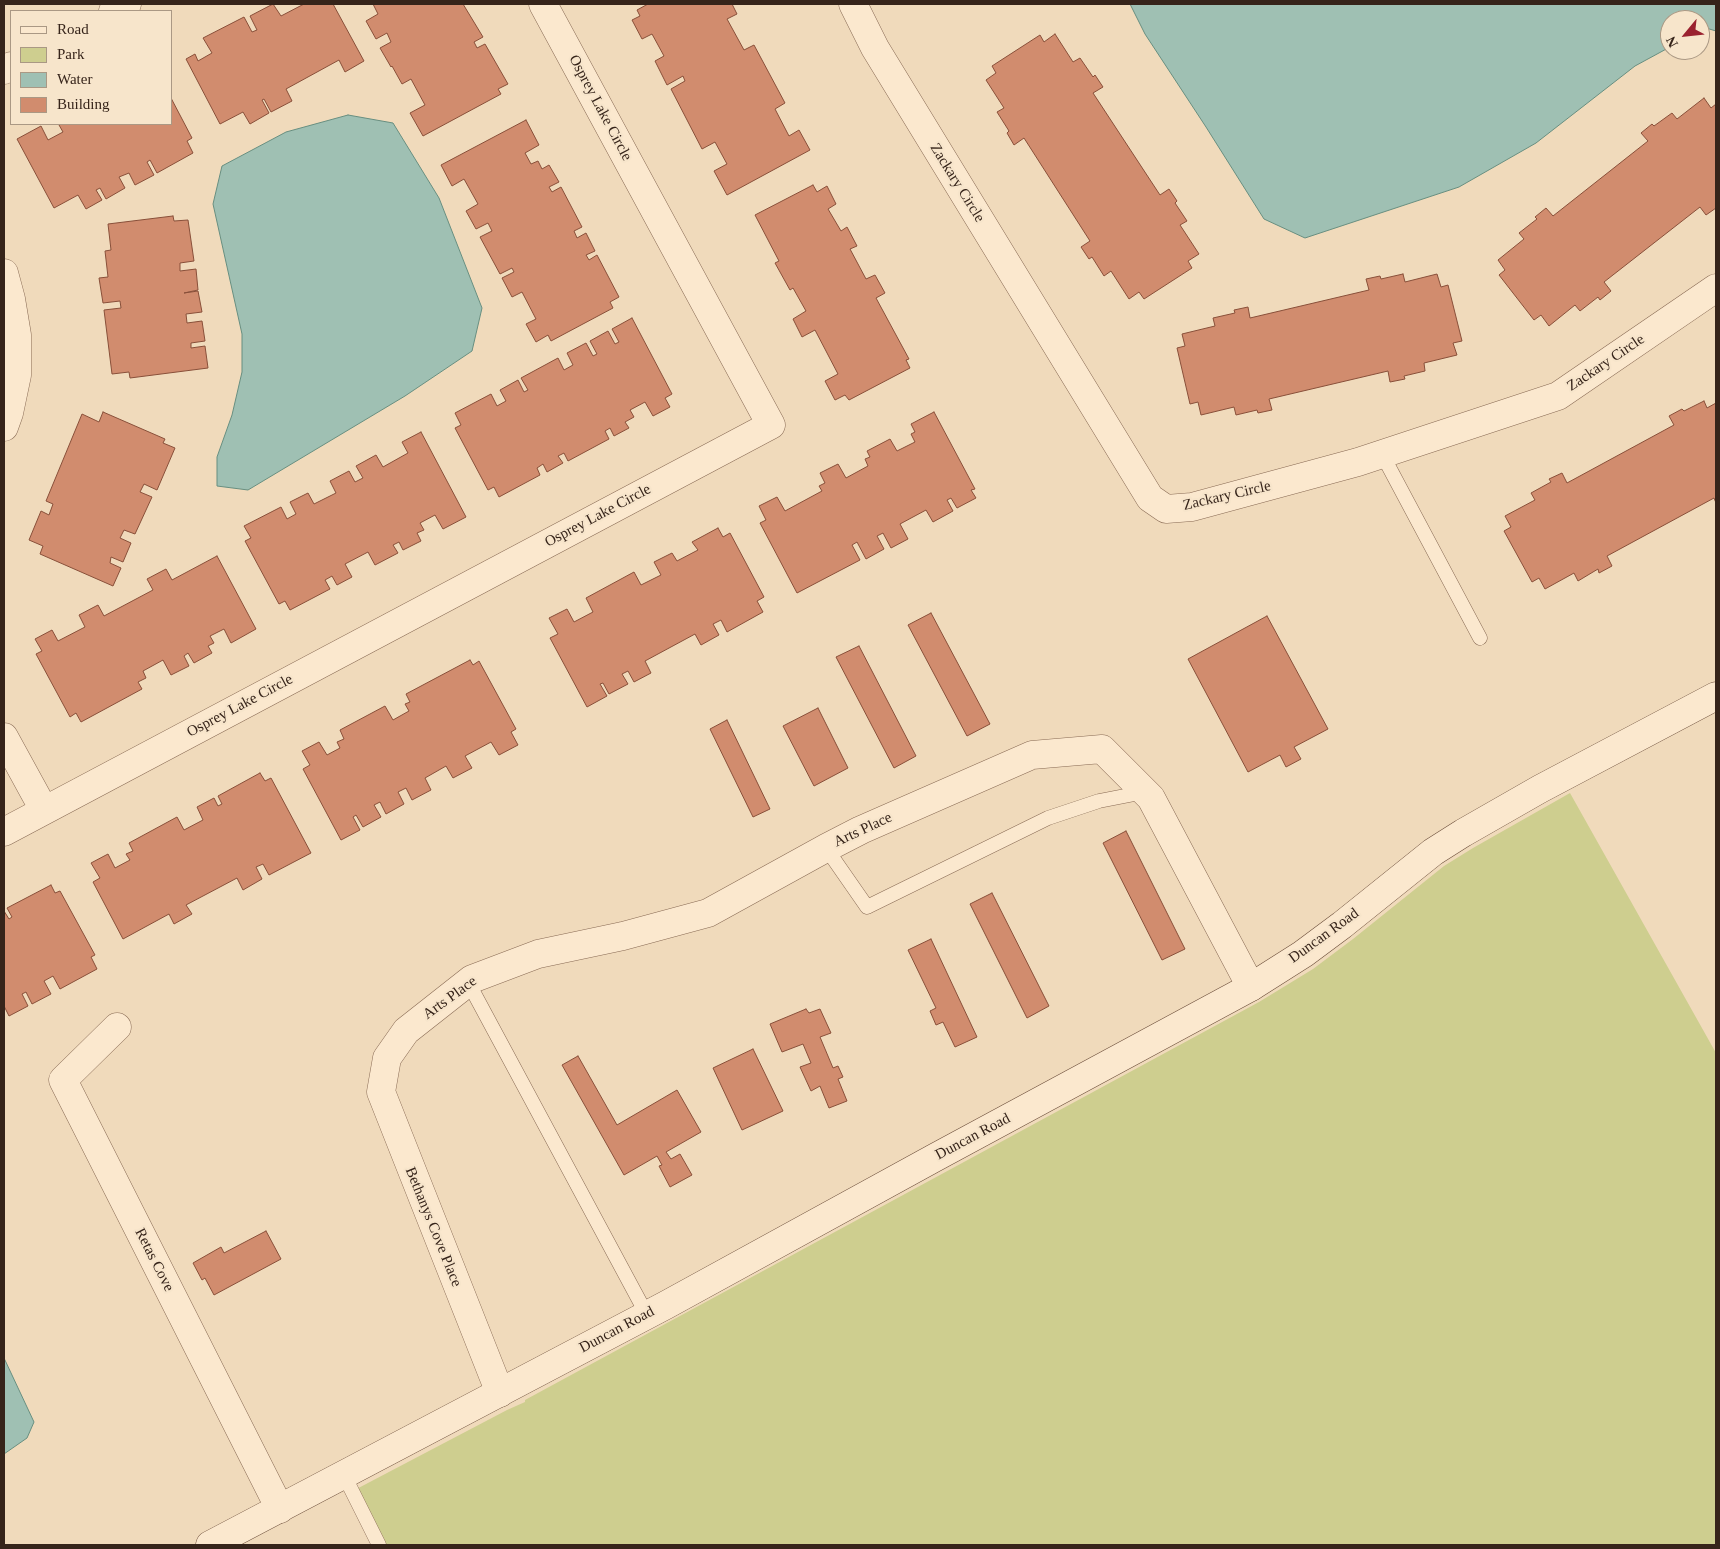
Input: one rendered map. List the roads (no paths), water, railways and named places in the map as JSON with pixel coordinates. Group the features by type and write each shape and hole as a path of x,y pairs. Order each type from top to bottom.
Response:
{"street":[{"path":"115,10 127,4"},
{"name":"Osprey Lake Circle","path":"4,832 770,425 544,4"},
{"name":"Zackary Circle","path":"853,4 874,48 1150,498 1166,509 1192,507 1358,462 1558,396 1716,288"},
{"path":"4,273 17,336 17,375 4,427"},
{"name":"Duncan Road","path":"210,1545 647,1315 936,1156 1251,987 1342,926 1433,852 1463,833 1540,789 1716,696"},
{"path":"4,736 44,810"},
{"name":"Arts Place","path":"387,1058 406,1031 472,979 538,954 623,936 708,913 861,830 1032,754 1102,749 1151,798 1251,987"},
{"name":"Retas Cove","path":"117,1027 63,1080 280,1509"},
{"name":"Bethanys Cove Place","path":"387,1058 381,1092 500,1393"}],"lane":[{"path":"1382,454 1480,638"},
{"path":"826,848 867,906 1048,818 1099,801 1145,792"},
{"path":"468,982 647,1315"},
{"path":"344,1475 379,1545"}],"water":[{"path":"1130,4 1716,4 1716,31 1710,29 1710,10 1660,10 1660,52 1635,66 1536,143 1459,187 1305,238 1264,219 1145,34"},
{"path":"348,115 393,123 439,198 482,308 472,351 405,396 248,490 217,486 217,457 232,415 242,372 242,334 213,204 222,166 286,132"},
{"path":"4,1358 34,1422 27,1438 4,1454"}]}
